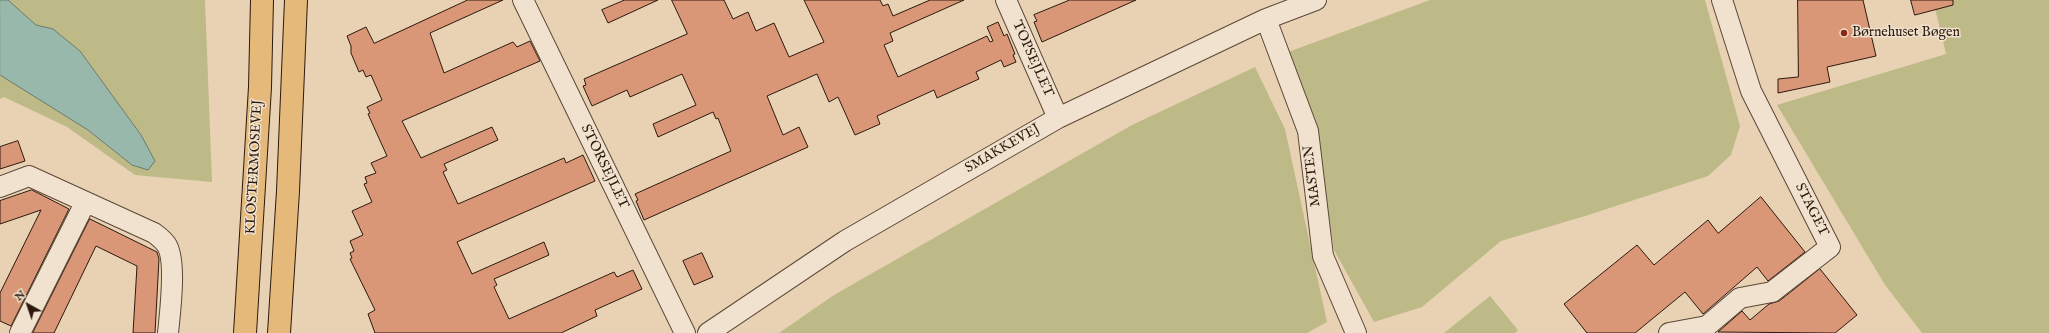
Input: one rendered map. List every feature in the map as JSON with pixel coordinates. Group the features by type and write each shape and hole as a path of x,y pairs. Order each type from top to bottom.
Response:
{"main road":[{"name":"KLOSTERMOSEVEJ","path":"245,333 260,88 262,0"},
{"path":"279,333 288,183 296,0"}],"street":[{"name":"STORSEJLET","path":"523,0 685,333"},
{"name":"TOPSEJLET","path":"1006,0 1058,118"},
{"name":"SMAKKEVEJ","path":"708,333 844,241 1058,118 1266,19 1316,0"},
{"name":"STAGET","path":"1669,333 1707,326 1740,298 1772,292 1830,247 1752,91 1722,0"},
{"name":"MASTEN","path":"1266,19 1308,131 1323,256 1356,333"},
{"path":"0,187 29,176 85,203 154,233 166,244 170,254 172,291 168,333"},
{"path":"20,333 85,203"}],"shaded area":[{"path":"0,0 8,0 36,25 53,29 80,51 141,135 155,161 148,170 132,165 88,130 0,75"},
{"path":"8,0 205,0 212,182 135,175 67,127 4,97 0,99 0,75 88,130 132,165 155,161 141,135 80,51 53,29 36,25"},
{"path":"1430,0 1705,0 1740,126 1731,155 1708,176 1585,216 1501,241 1422,307 1374,322 1334,250 1314,124 1288,52"},
{"path":"1933,0 2049,0 2049,333 1922,333 1885,285 1777,105 1946,54"},
{"path":"1255,67 1285,129 1327,322 1307,333 779,333 834,295 1132,125"},
{"path":"1490,296 1518,330 1515,333 1444,333"}],"building":[{"path":"468,0 503,0 430,33 444,73 513,42 517,47 530,41 540,61 402,121 421,158 492,127 498,140 444,164 447,170 443,172 458,204 564,158 566,163 583,155 595,181 457,242 472,274 544,242 549,255 494,279 497,285 494,287 509,319 614,272 617,277 633,270 642,289 595,310 597,316 561,333 375,333 368,314 375,310 350,259 352,258 350,253 354,251 350,241 363,235 352,211 372,202 364,184 367,183 365,177 376,173 371,163 387,156 368,114 370,113 367,107 382,100 371,75 366,77 363,70 359,72 351,53 351,46 347,36 366,27 374,43"},
{"path":"625,0 658,0 608,23 602,10"},
{"path":"672,0 724,0 733,19 748,12 756,31 774,23 789,57 824,42 804,0 880,0 883,6 888,4 893,16 930,0 964,0 890,33 893,41 884,45 898,77 987,36 990,42 993,41 987,27 998,22 1004,36 1007,34 1015,54 1013,55 1016,62 1004,67 1001,60 976,72 979,79 937,98 934,90 877,116 880,124 855,135 838,97 829,102 817,74 767,96 783,135 799,127 808,147 644,220 636,201 638,200 635,194 731,151 718,118 716,119 713,112 658,137 653,124 696,105 682,74 630,97 627,90 592,106 583,86 586,85 584,79 687,34"},
{"path":"1070,0 1136,0 1042,42 1034,22 1037,21 1034,15"},
{"path":"1798,0 1863,0 1876,56 1827,67 1830,82 1778,93 1778,79 1798,77"},
{"path":"1911,0 1953,0 1953,5 1915,15"},
{"path":"18,141 25,161 0,169 0,147"},
{"path":"32,190 69,209 11,326 0,321 0,293 41,210 0,224 0,201"},
{"path":"1761,197 1805,252 1768,281 1757,267 1703,314 1685,292 1635,333 1587,333 1564,304 1637,245 1654,265 1708,220 1718,233"},
{"path":"90,219 157,252 159,259 155,333 133,333 137,266 96,246 54,333 33,333"},
{"path":"702,253 713,277 694,285 683,261"},
{"path":"1820,269 1857,315 1835,333 1718,332 1742,311 1750,320 1769,304 1779,301"}],"place":[{"name":"Børnehuset Bøgen","path":"1844,33"}]}
